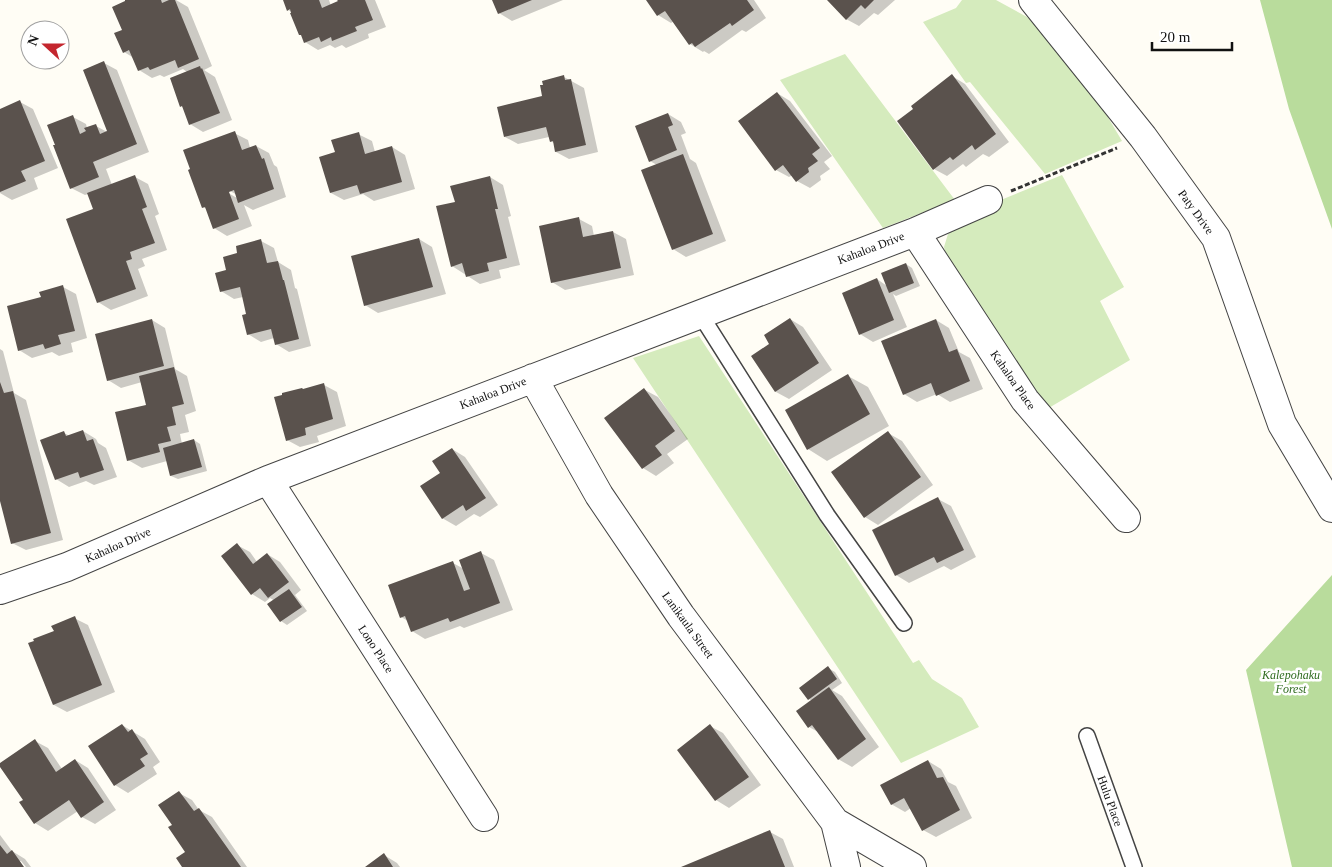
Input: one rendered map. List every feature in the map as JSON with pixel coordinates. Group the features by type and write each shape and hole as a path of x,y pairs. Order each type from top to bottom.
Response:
{"street":[{"name":"Paty Drive","path":"1033,0 1143,137 1216,238 1282,424 1332,508"},
{"name":"Kahaloa Drive","path":"0,590 67,567 268,480 914,232 988,200"},
{"name":"Kahaloa Place","path":"914,232 1025,400 1126,518"},
{"name":"Lanikaula Street","path":"533,378 599,496 681,616 835,822 846,867"},
{"name":"Lono Place","path":"268,480 484,817"},
{"path":"835,822 912,867"}],"lane":[{"path":"700,314 827,515 904,622"},
{"name":"Hulu Place","path":"1087,736 1134,867"}],"path":[{"path":"988,200 1143,137"}],"green space":[{"path":"962,0 996,0 1027,17 1061,50 1096,97 1122,141 1045,174 970,82 966,83 923,22 956,8"},
{"path":"1260,0 1332,0 1332,229 1289,109"},
{"path":"845,54 955,200 883,228 780,80"},
{"path":"1062,175 1124,287 1100,301 1130,360 1047,409 947,261 944,247 948,234 991,204"},
{"path":"699,336 913,663 919,660 932,679 962,698 979,727 901,763 633,358"},
{"name":"Kalepohaku Forest","path":"1332,575 1332,867 1292,867 1246,670"}],"building":[{"path":"125,0 161,0 162,3 175,0 199,59 178,68 175,60 150,70 148,67 138,71 129,50 123,53 114,33 122,30 112,7"},
{"path":"283,0 319,0 322,8 337,0 365,0 373,20 355,27 357,31 332,41 331,37 321,42 319,37 304,43 301,35 299,35 290,9 287,11"},
{"path":"492,0 532,0 498,14"},
{"path":"646,0 747,0 754,10 732,26 730,23 695,47 692,43 689,45 665,11 657,16"},
{"path":"827,0 874,0 865,9 861,5 846,20"},
{"path":"104,61 137,144 93,162 99,177 70,189 47,125 73,115 80,134 86,131 84,128 96,124 100,134 107,131 83,70"},
{"path":"200,66 220,113 189,125 182,106 180,107 170,78"},
{"path":"952,74 996,134 975,150 972,145 953,160 950,157 933,170 897,121 913,109 911,106"},
{"path":"564,75 565,80 571,79 586,145 555,152 553,141 550,142 546,127 504,137 497,107 542,96 540,85 543,85 542,81"},
{"path":"777,92 820,148 812,154 818,161 808,168 809,172 796,182 783,165 775,171 738,121"},
{"path":"20,100 45,161 21,171 26,181 0,192 0,109"},
{"path":"668,113 673,125 668,127 677,150 649,162 635,126"},
{"path":"235,131 242,150 256,145 262,159 264,158 274,189 238,203 234,190 229,192 239,219 213,229 205,207 202,208 183,150"},
{"path":"359,132 365,154 392,146 402,182 360,194 357,185 330,193 319,157 335,152 331,140"},
{"path":"683,154 713,234 672,250 641,170"},
{"path":"135,175 147,207 142,209 155,243 130,252 132,259 126,261 136,289 97,303 66,219 93,209 87,193"},
{"path":"490,176 498,209 495,209 507,258 487,263 489,271 466,277 462,263 451,267 436,206 455,202 450,186"},
{"path":"579,217 583,237 613,231 621,268 551,283 539,226"},
{"path":"419,238 433,287 364,306 351,256"},
{"path":"261,239 267,263 278,261 299,339 275,345 271,329 247,335 242,315 246,314 240,287 220,292 215,273 226,270 223,257 237,253 236,246"},
{"path":"906,263 914,283 889,293 881,273"},
{"path":"877,278 894,320 859,335 842,293"},
{"path":"63,285 75,331 58,335 61,344 45,349 43,344 18,351 7,306 41,297 39,292"},
{"path":"790,318 819,363 775,392 751,356 769,344 764,335"},
{"path":"152,319 164,366 107,381 95,334"},
{"path":"936,319 949,352 957,349 970,381 936,396 931,383 903,395 881,341"},
{"path":"174,367 184,404 172,407 176,425 167,427 171,441 158,444 160,452 127,461 115,412 146,405 139,376"},
{"path":"848,374 870,414 807,450 785,410"},
{"path":"0,382 4,393 13,391 51,533 11,544 0,501"},
{"path":"324,383 333,419 305,428 306,435 286,441 274,397 282,395 282,393"},
{"path":"644,388 675,431 655,446 662,455 642,469 604,418"},
{"path":"83,430 87,441 93,439 104,470 80,478 78,472 55,480 40,440 64,431 66,436"},
{"path":"888,431 921,477 864,518 831,472"},
{"path":"194,439 202,467 170,476 163,448"},
{"path":"452,448 486,498 466,511 463,505 442,519 420,486 440,473 432,461"},
{"path":"938,497 964,550 937,563 934,557 895,576 872,530"},
{"path":"237,543 253,564 267,553 289,582 268,598 260,588 251,595 221,556"},
{"path":"481,551 500,603 450,622 448,618 411,632 405,616 400,618 388,585 453,561 464,591 470,589 459,560"},
{"path":"289,589 302,607 280,622 267,604"},
{"path":"75,616 102,685 53,705 28,643 34,641 33,639 54,631 51,626"},
{"path":"828,666 837,679 808,700 799,688"},
{"path":"829,687 866,739 838,760 812,725 808,728 796,711"},
{"path":"122,724 128,732 132,729 148,754 140,759 145,766 114,786 88,746"},
{"path":"710,724 749,777 715,801 677,750"},
{"path":"35,739 56,772 75,759 104,802 81,818 69,800 34,824 19,802 23,800 0,767 0,763"},
{"path":"928,760 937,778 943,777 960,810 922,831 904,798 891,805 880,785"},
{"path":"179,791 194,811 199,808 241,867 182,867 176,858 185,852 168,827 172,825 158,805"},
{"path":"770,830 785,867 681,867"},
{"path":"0,845 7,854 12,850 24,867 0,867"},
{"path":"384,853 393,867 365,867"}]}
